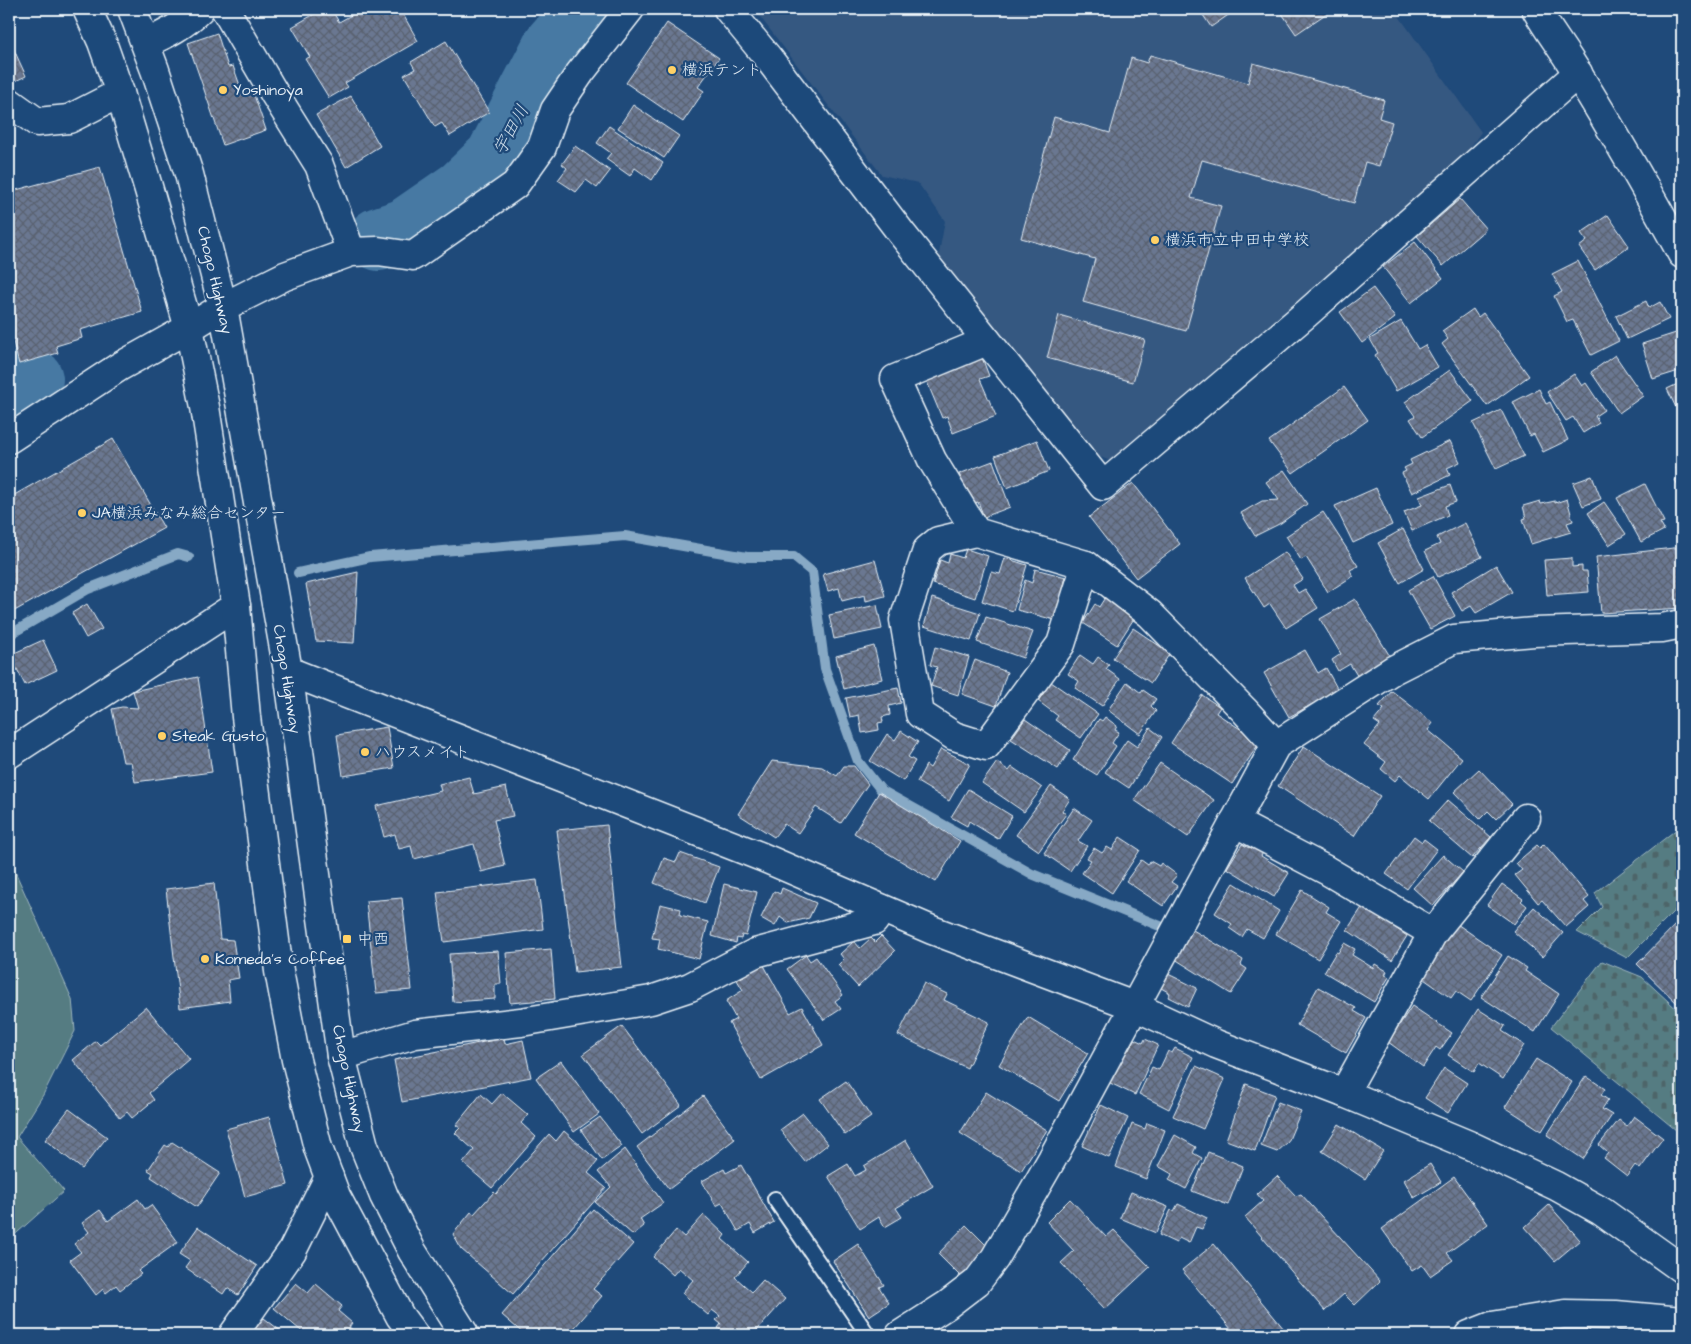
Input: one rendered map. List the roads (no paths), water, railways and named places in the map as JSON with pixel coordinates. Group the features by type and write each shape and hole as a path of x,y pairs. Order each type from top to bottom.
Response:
{"street":[{"path":"87,9 102,42 120,93 189,328 205,407 236,606 246,717 279,971 296,1060 318,1148 336,1196 396,1307 414,1335"},
{"name":"Chogo Highway","path":"132,9 146,43 189,174 223,307 288,671 341,1056 364,1146 384,1196 412,1251 465,1335"},
{"path":"146,43 174,30 200,9"},
{"path":"225,9 319,165 351,252"},
{"path":"9,439 119,367 223,307 284,276 351,252 378,251 413,256 515,185 542,147 555,110 580,73 630,9"},
{"path":"728,9 769,59 902,234 1103,486 1306,314 1578,73"},
{"path":"1536,9 1578,73 1638,174 1682,254"},
{"path":"9,102 37,122 69,119 120,93"},
{"path":"976,532 932,460 895,379 987,341"},
{"path":"1086,565 1061,644 986,746 954,736 920,714 904,620 927,550 938,541 976,532 1086,565 1150,614 1276,745"},
{"path":"9,754 236,606"},
{"path":"900,1335 947,1305 977,1282 995,1258 1043,1175 1276,745 1393,670 1454,638 1534,632 1662,628 1682,624"},
{"path":"288,671 762,857 932,930 1134,1006 1216,1044 1344,1093 1469,1145 1556,1186 1601,1211 1682,1269"},
{"path":"1344,1093 1433,933 1526,818"},
{"path":"1234,822 1326,870 1433,933"},
{"path":"341,1056 415,1034 521,1022 651,1000 690,986 755,953 874,921 882,909"},
{"path":"233,1335 292,1251 329,1177"},
{"path":"1469,1335 1492,1326 1565,1314 1616,1315 1682,1320"}],"lane":[{"path":"775,1199 868,1335"}],"waterway":[{"name":"宇田川","path":"379,239 406,230 464,190 497,158 555,46 587,9"},
{"name":"宇田川","path":"9,392 31,379"},
{"path":"298,573 370,557 625,536 747,557 794,557 812,572 825,669 858,761 881,790 1032,874 1160,926"},
{"path":"9,635 88,589 178,554 189,557"}],"place":[{"name":"横浜テント","path":"672,70"},
{"name":"Yoshinoya","path":"223,90"},
{"name":"横浜市立中田中学校","path":"1155,240"},
{"name":"JA横浜みなみ総合センター","path":"82,513"},
{"name":"Steak Gusto","path":"162,736"},
{"name":"ハウスメイト","path":"365,752"},
{"name":"中西","path":"347,939"},
{"name":"Komeda's Coffee","path":"205,959"}]}
